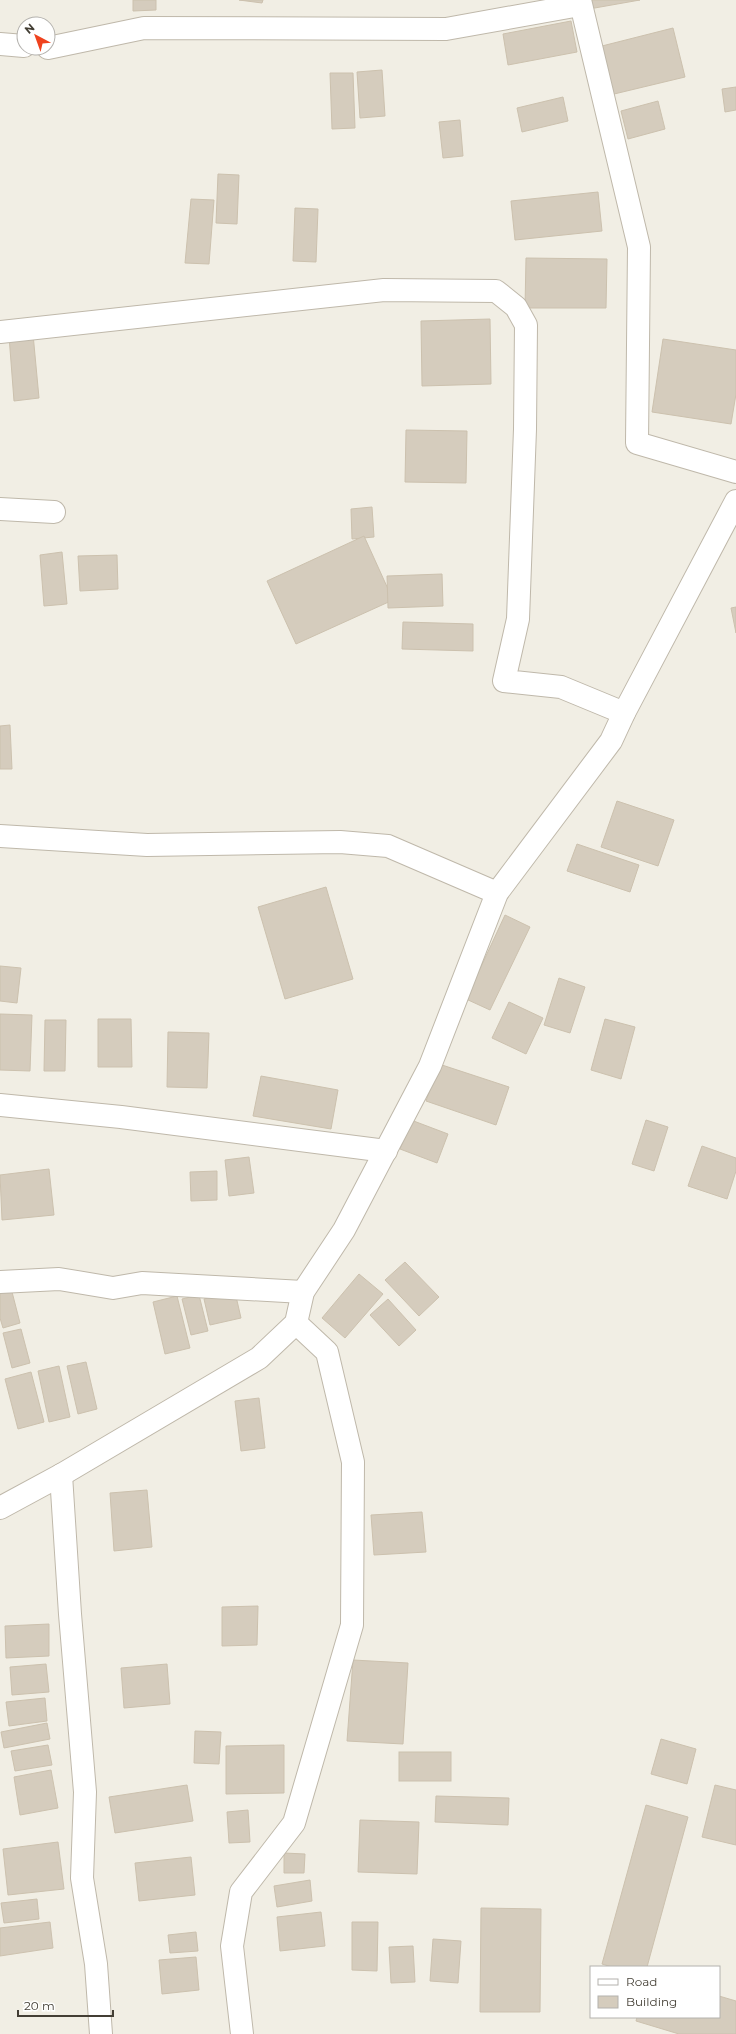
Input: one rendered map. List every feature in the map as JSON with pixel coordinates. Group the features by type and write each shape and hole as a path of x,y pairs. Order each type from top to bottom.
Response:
{"street":[{"path":"56,46 144,28 446,29 580,2 639,247 637,443 736,472"},
{"path":"0,44 16,45"},
{"path":"0,332 384,290 496,291 516,307 526,325 525,429 518,619 504,681 561,687 624,713"},
{"path":"0,1508 61,1475 259,1358 296,1323 303,1292 344,1230 430,1066 497,893 611,741 624,713 736,501"},
{"path":"0,509 54,512"},
{"path":"0,836 147,845 340,842 388,846 497,893"},
{"path":"0,1105 121,1117 386,1151"},
{"path":"0,1282 59,1279 112,1288 142,1283 240,1290 303,1292"},
{"path":"242,2034 232,1946 241,1892 294,1823 352,1625 353,1462 328,1352 296,1323"},
{"path":"61,1475 70,1614 85,1792 82,1878 96,1964 102,2034"}],"building":[{"path":"133,0 156,0 156,10 133,11"},
{"path":"239,0 263,0 262,3"},
{"path":"587,0 640,0 589,9"},
{"path":"571,21 577,52 508,65 503,34"},
{"path":"673,28 685,77 610,95 598,47"},
{"path":"382,70 385,116 360,118 357,72"},
{"path":"330,73 353,73 355,128 332,129"},
{"path":"736,87 736,110 725,112 722,89"},
{"path":"563,97 568,121 522,132 517,108"},
{"path":"658,101 665,129 628,139 621,111"},
{"path":"460,120 463,156 443,158 439,122"},
{"path":"218,174 239,175 237,224 216,223"},
{"path":"598,192 602,231 515,240 511,201"},
{"path":"191,199 214,200 209,264 185,263"},
{"path":"295,208 318,209 316,262 293,261"},
{"path":"526,258 607,259 606,308 525,308"},
{"path":"490,319 491,384 422,386 421,321"},
{"path":"33,334 39,398 14,401 9,336"},
{"path":"663,339 736,350 736,394 731,424 652,412"},
{"path":"406,430 467,431 466,483 405,482"},
{"path":"372,507 374,537 352,539 351,509"},
{"path":"364,536 393,600 296,644 267,581"},
{"path":"62,552 67,604 44,606 40,555"},
{"path":"117,555 118,589 80,591 78,556"},
{"path":"442,574 443,606 388,608 387,576"},
{"path":"736,607 736,633 731,608"},
{"path":"403,622 473,624 473,651 402,649"},
{"path":"10,725 12,769 0,769 0,726"},
{"path":"617,801 674,820 658,866 601,847"},
{"path":"577,844 639,865 630,892 567,871"},
{"path":"326,887 353,979 285,999 258,907"},
{"path":"505,915 530,927 490,1010 466,999"},
{"path":"0,966 21,968 17,1003 0,1001"},
{"path":"559,978 585,987 570,1033 544,1025"},
{"path":"509,1002 543,1018 526,1054 492,1038"},
{"path":"0,1014 32,1015 30,1071 0,1070"},
{"path":"98,1019 131,1019 132,1067 98,1067"},
{"path":"605,1019 635,1027 621,1079 591,1070"},
{"path":"45,1020 66,1020 65,1071 44,1071"},
{"path":"168,1032 209,1033 207,1088 167,1087"},
{"path":"439,1064 509,1087 496,1125 426,1101"},
{"path":"261,1076 338,1090 331,1129 253,1116"},
{"path":"411,1120 448,1134 437,1163 400,1149"},
{"path":"646,1120 668,1127 654,1171 632,1164"},
{"path":"702,1146 736,1158 736,1171 727,1199 688,1186"},
{"path":"249,1157 254,1193 229,1196 225,1160"},
{"path":"49,1169 54,1215 2,1220 0,1175"},
{"path":"217,1171 217,1200 191,1201 190,1172"},
{"path":"405,1262 439,1297 419,1316 385,1280"},
{"path":"359,1274 383,1294 345,1338 322,1318"},
{"path":"11,1288 20,1323 3,1328 0,1318 0,1290"},
{"path":"235,1292 241,1318 210,1325 204,1299"},
{"path":"199,1295 208,1331 191,1335 182,1299"},
{"path":"177,1296 190,1348 165,1354 153,1302"},
{"path":"388,1299 416,1330 399,1346 370,1315"},
{"path":"21,1329 30,1363 12,1368 3,1333"},
{"path":"86,1362 97,1409 78,1414 67,1366"},
{"path":"59,1366 70,1417 49,1422 38,1371"},
{"path":"31,1372 44,1422 18,1429 5,1379"},
{"path":"259,1398 265,1448 241,1451 235,1401"},
{"path":"147,1490 152,1547 114,1551 110,1493"},
{"path":"422,1512 426,1552 374,1555 371,1515"},
{"path":"258,1606 257,1645 222,1646 222,1607"},
{"path":"49,1624 49,1656 6,1658 5,1626"},
{"path":"353,1660 408,1663 403,1744 347,1741"},
{"path":"46,1664 49,1692 12,1695 10,1667"},
{"path":"167,1664 170,1704 124,1708 121,1668"},
{"path":"45,1698 47,1721 9,1726 6,1702"},
{"path":"47,1723 50,1739 4,1748 1,1732"},
{"path":"195,1731 221,1732 219,1764 194,1763"},
{"path":"661,1739 696,1749 687,1784 651,1774"},
{"path":"48,1745 52,1765 15,1771 11,1751"},
{"path":"284,1745 284,1793 226,1794 226,1746"},
{"path":"399,1752 451,1752 451,1781 399,1781"},
{"path":"51,1770 58,1808 20,1815 14,1777"},
{"path":"187,1785 193,1821 115,1833 109,1797"},
{"path":"715,1785 736,1790 736,1845 702,1837"},
{"path":"436,1796 509,1798 508,1825 435,1822"},
{"path":"646,1805 688,1817 647,1966 609,1966 602,1964"},
{"path":"248,1810 250,1842 229,1843 227,1812"},
{"path":"360,1820 419,1822 417,1874 358,1872"},
{"path":"58,1842 64,1889 8,1895 3,1849"},
{"path":"284,1853 305,1854 304,1873 284,1873"},
{"path":"191,1857 195,1895 139,1901 135,1863"},
{"path":"310,1880 312,1901 277,1907 274,1886"},
{"path":"37,1899 39,1919 4,1923 1,1903"},
{"path":"481,1908 541,1909 540,2012 480,2012"},
{"path":"321,1912 325,1946 280,1951 277,1917"},
{"path":"50,1922 53,1948 0,1956 0,1928"},
{"path":"352,1922 378,1922 377,1971 352,1970"},
{"path":"196,1932 198,1951 170,1953 168,1935"},
{"path":"433,1939 461,1941 458,1983 430,1981"},
{"path":"413,1946 415,1982 391,1983 389,1947"},
{"path":"196,1957 199,1990 162,1994 159,1960"},
{"path":"720,1996 736,2001 736,2034 679,2034 636,2021 637,2018 720,2018"}]}
